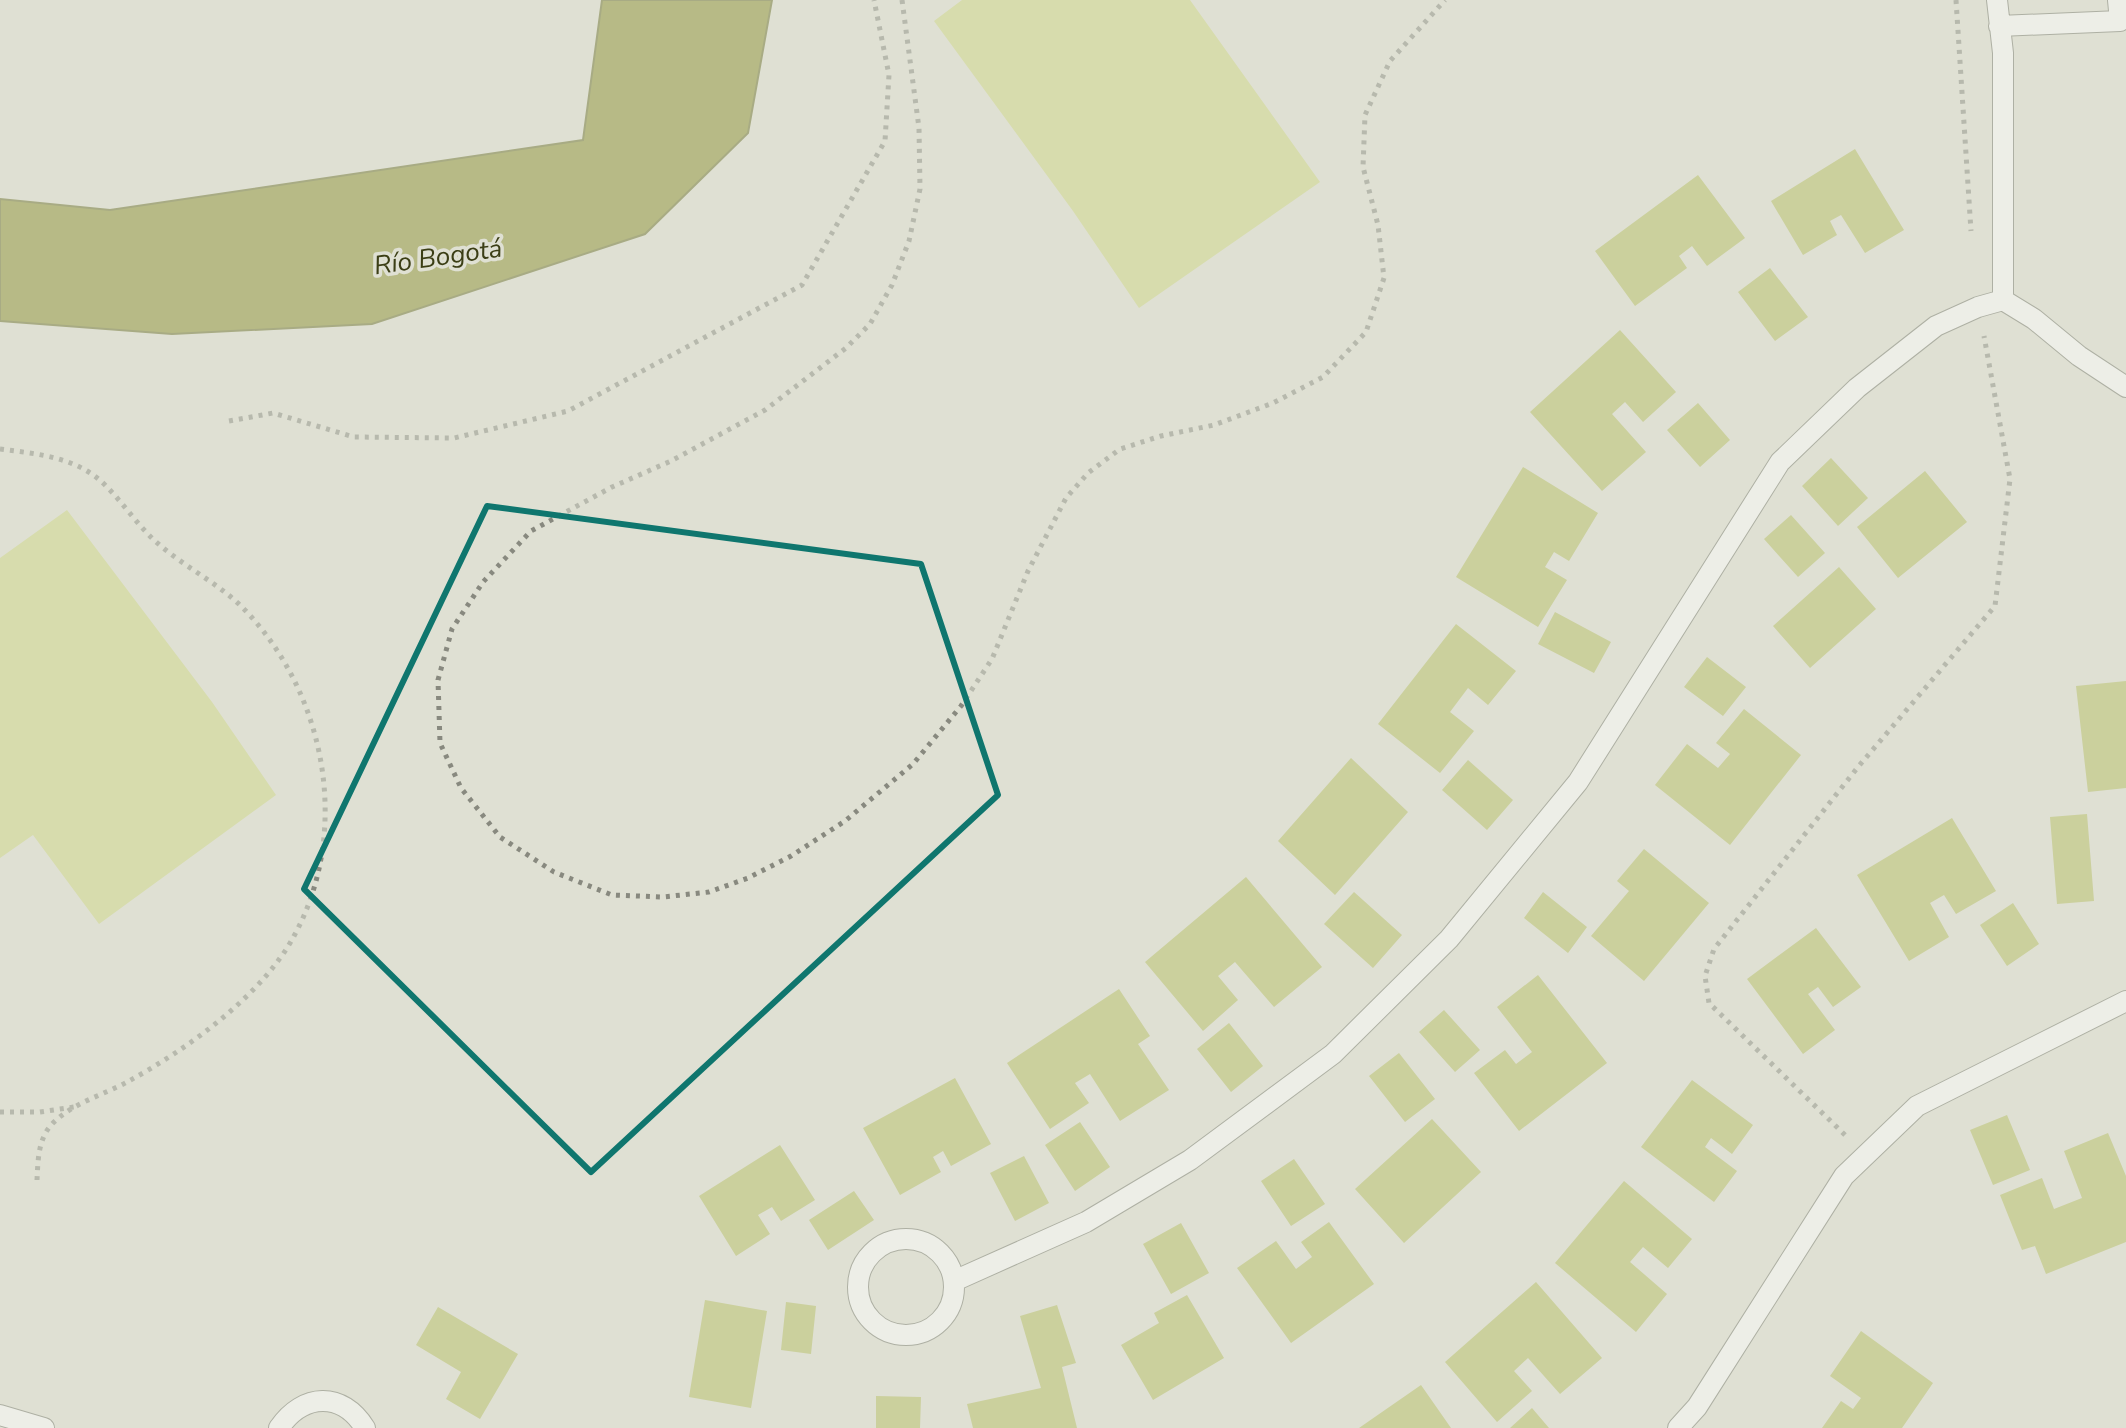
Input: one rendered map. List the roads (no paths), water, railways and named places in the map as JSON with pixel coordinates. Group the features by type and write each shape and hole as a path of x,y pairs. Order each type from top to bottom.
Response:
{"lane":[{"path":"1997,0 2003,53 2003,300"},
{"path":"1999,26 2120,21 2118,0"},
{"path":"954,1281 1086,1222 1190,1160 1333,1054 1449,939 1578,782 1780,462 1857,388 1936,326 1978,307 2003,300 2126,387"},
{"path":"1678,1428 1697,1407 1844,1176 1917,1106 2126,1001"},
{"path":"897,1239 913,1239 940,1252 949,1265 954,1281 953,1297 947,1312 936,1325 922,1333 905,1335 889,1332 875,1323 864,1310 859,1296 863,1267 883,1244 897,1239"},
{"path":"279,1428 299,1406 329,1401 356,1414 365,1428"},
{"path":"0,1415 44,1428"}],"water":[{"name":"Río Bogotá","path":"602,0 772,0 748,133 645,234 372,324 172,334 0,321 0,199 110,210 583,140"}]}
